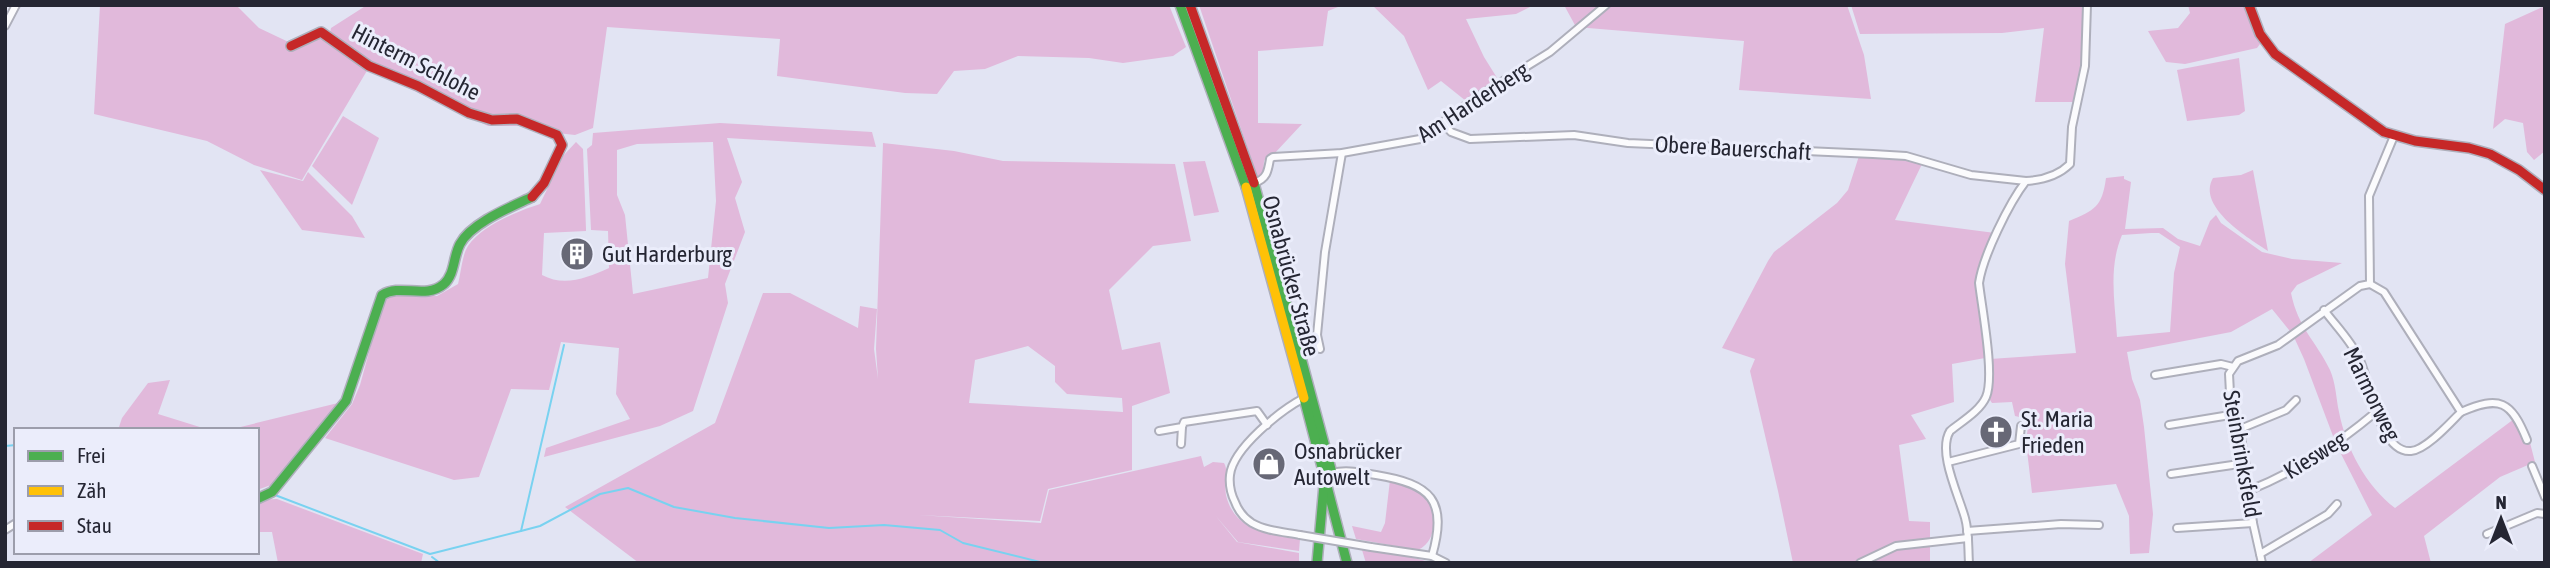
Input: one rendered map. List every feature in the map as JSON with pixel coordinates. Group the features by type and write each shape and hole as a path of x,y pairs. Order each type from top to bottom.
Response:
{"main road":[{"name":"Osnabrücker Straße","path":"1180,5 1250,185 1347,563"},
{"name":"Osnabrücker Straße","path":"1190,5 1250,185 1332,472 1354,563"},
{"path":"2249,5 2260,34 2275,54 2393,136 2416,143 2471,149 2487,154 2518,169 2543,186"},
{"name":"Hinterm Schlohe","path":"259,499 270,493 346,401 382,295 390,290 430,292 445,283 451,274 460,243 485,220 534,196 544,183 562,145 561,139 548,131 516,119 492,120 469,113 418,86 369,66 321,32 291,46"},
{"path":"1317,563 1324,502 1319,451"}],"street":[{"path":"5,26 16,5"},
{"name":"Am Harderberg","path":"1250,185 1264,179 1273,157 1342,153 1420,139 1474,99 1550,52 1606,5"},
{"name":"Obere Bauerschaft","path":"1443,123 1451,132 1470,139 1574,135 1628,143 1906,156 1971,175 2039,180 2062,173 2070,164 2072,127 2085,66 2087,5"},
{"path":"2393,136 2369,196 2370,284 2384,292 2461,412"},
{"path":"1320,349 1317,335 1325,252 1342,153"},
{"path":"1969,563 1968,535 1948,461 1947,436 1981,405 1987,396 1990,376 1979,283 1981,272 2019,190 2026,181"},
{"name":"Steinbrinksfeld","path":"2262,563 2253,523 2240,429 2229,382 2232,367 2238,361 2278,345 2360,286 2370,284"},
{"name":"Marmorweg","path":"2324,310 2357,354 2376,412 2392,443 2399,449 2407,451 2422,447 2461,412 2487,402 2503,403 2510,408 2527,440"},
{"path":"2155,374 2221,363 2232,367"},
{"path":"1304,398 1268,425 1236,457 1230,474 1231,494 1237,509 1250,522 1268,529 1432,556 1446,563"},
{"path":"2240,429 2286,410 2296,400"},
{"path":"1181,444 1184,422 1257,411 1268,425"},
{"name":"Kiesweg","path":"2250,490 2308,463 2376,412"},
{"path":"2169,425 2236,414"},
{"path":"1948,461 2019,443 2021,426"},
{"path":"1160,431 1182,427"},
{"path":"2171,474 2246,463"},
{"path":"2532,466 2545,497"},
{"path":"1332,472 1347,471 1389,477 1422,488 1430,496 1438,514 1432,556"},
{"path":"2260,554 2328,514 2337,504"},
{"path":"2487,534 2537,513 2545,514"},
{"path":"2177,528 2253,523"},
{"path":"1860,563 1896,546 2061,524 2099,524"}],"shaded area":[{"path":"100,5 239,5 259,28 297,46 330,33 331,28 367,5 1169,5 1186,47 1173,56 1123,63 1089,58 1018,56 985,69 954,71 937,94 905,93 777,76 780,39 607,27 593,128 575,135 557,133 554,138 520,126 488,126 368,69 302,180 254,165 207,141 94,114"},
{"path":"1199,5 1343,5 1328,11 1323,46 1258,51 1258,123 1302,124 1274,154 1267,156 1263,175 1260,177 1257,176"},
{"path":"1372,5 1534,5 1516,14 1466,19 1499,81 1466,101 1441,81 1428,90 1404,36"},
{"path":"1564,5 1847,5 1864,55 1871,99 1739,90 1744,41 1576,27"},
{"path":"1851,5 2085,5 2082,69 2074,102 2035,102 2044,28 2002,33 1860,34"},
{"path":"2188,5 2246,5 2260,44 2257,48 2185,64 2166,62 2148,31 2178,28 2190,13"},
{"path":"2545,6 2545,151 2534,160 2527,152 2523,123 2505,119 2493,129 2505,24"},
{"path":"2239,58 2245,111 2239,115 2187,121 2177,70"},
{"path":"343,116 379,138 352,205 312,166"},
{"path":"720,123 872,132 876,147 727,138 742,182 735,198 745,232 725,284 728,303 693,411 660,426 544,457 546,448 630,419 616,394 619,348 561,342 549,390 511,389 479,477 454,480 325,438 352,404 360,385 385,294 437,296 458,284 468,246 482,232 501,220 540,204 563,156 576,142 583,149 586,231 544,233 542,275 567,281 584,278 609,268 608,231 591,230 587,149 592,145 593,133","holes":["713,142 716,201 708,278 633,294 625,215 617,195 617,150 637,144"]},
{"path":"883,143 954,151 1003,161 1175,164 1191,241 1153,246 1109,290 1122,350 1160,342 1170,393 1132,406 1132,470 1048,489 1040,521 918,515 1041,523 1049,490 1201,456 1204,467 1213,462 1224,463 1226,495 1230,507 1245,524 1277,536 1300,539 1299,551 1238,542 1215,515 1237,542 1299,553 1299,563 639,563 565,507 715,423 763,293 790,293 858,328 860,306 877,309 874,349 878,379 876,349","holes":["1028,346 1055,366 1055,382 1067,394 1122,398 1123,412 969,403 975,360"]},
{"path":"1859,156 1900,158 1922,164 1895,220 1995,233 1976,276 1985,358 1952,364 1954,402 1911,415 1926,439 1899,445 1909,521 1930,522 1930,563 1793,563 1750,371 1755,359 1722,348 1774,252 1837,203 1848,190"},
{"path":"1205,161 1219,212 1194,216 1183,162"},
{"path":"260,170 303,181 308,172 352,216 365,238 302,230"},
{"path":"2253,170 2268,251 2227,221 2212,200 2210,189 2213,178 2241,175"},
{"path":"2124,176 2124,179 2131,182 2125,229 2163,228 2178,239 2200,246 2210,221 2216,215 2221,223 2262,252 2292,259 2342,263 2297,285 2291,293 2298,316 2330,370 2342,426 2352,452 2375,489 2395,508 2518,416 2528,435 2535,462 2500,477 2424,536 2431,563 2308,563 2372,515 2336,444 2293,335 2272,309 2231,332 2127,352 2144,427 2153,514 2149,553 2130,554 2129,516 2116,484 2032,493 2026,442 2029,419 2015,416 2012,402 1992,403 1990,400 1990,359 2076,353 2065,264 2069,221 2096,206 2106,178","holes":["2159,233 2180,247 2174,273 2170,332 2117,337 2114,273 2122,235"]},
{"path":"170,380 158,414 203,428 119,428 122,418 148,383"},
{"path":"338,403 271,485 259,489 259,428 236,428"},
{"path":"1390,480 1409,486 1428,499 1432,513 1432,534 1418,550 1356,539 1352,526 1381,532 1385,523"},
{"path":"277,499 423,554 421,563 278,563 272,532 259,532 259,500"},
{"path":"1362,550 1406,556 1434,563 1366,563"}],"waterway":[{"path":"275,495 430,554 521,531 564,345"},
{"path":"5,446 14,445"},
{"path":"521,531 540,526 600,494 628,488 674,507 735,518 829,528 884,525 940,530 963,543 1044,563"},
{"path":"259,494 266,492"},
{"path":"432,557 440,563"}],"traffic: fast":[{"path":"1180,5 1246,187"},
{"path":"1254,183 1332,473"},
{"path":"259,498 272,492 346,401 382,295 397,290 437,289 448,280 465,236 492,216 532,197"},
{"path":"1304,398 1347,563"},
{"path":"1317,563 1324,485"}],"traffic: slow":[{"path":"1246,187 1304,398"}],"traffic: jam":[{"path":"1190,5 1254,183"},
{"path":"2249,5 2260,34 2275,54 2384,132 2415,141 2469,148 2490,154 2519,170 2545,190"},
{"path":"291,46 321,32 369,66 418,86 469,113 492,120 517,119 557,135 562,145 544,183 532,197"}],"place":[{"name":"Gut Harderburg","path":"577,254"},
{"name":"St. Maria Frieden","path":"1996,432"},
{"name":"Osnabrücker Autowelt","path":"1269,464"}]}
